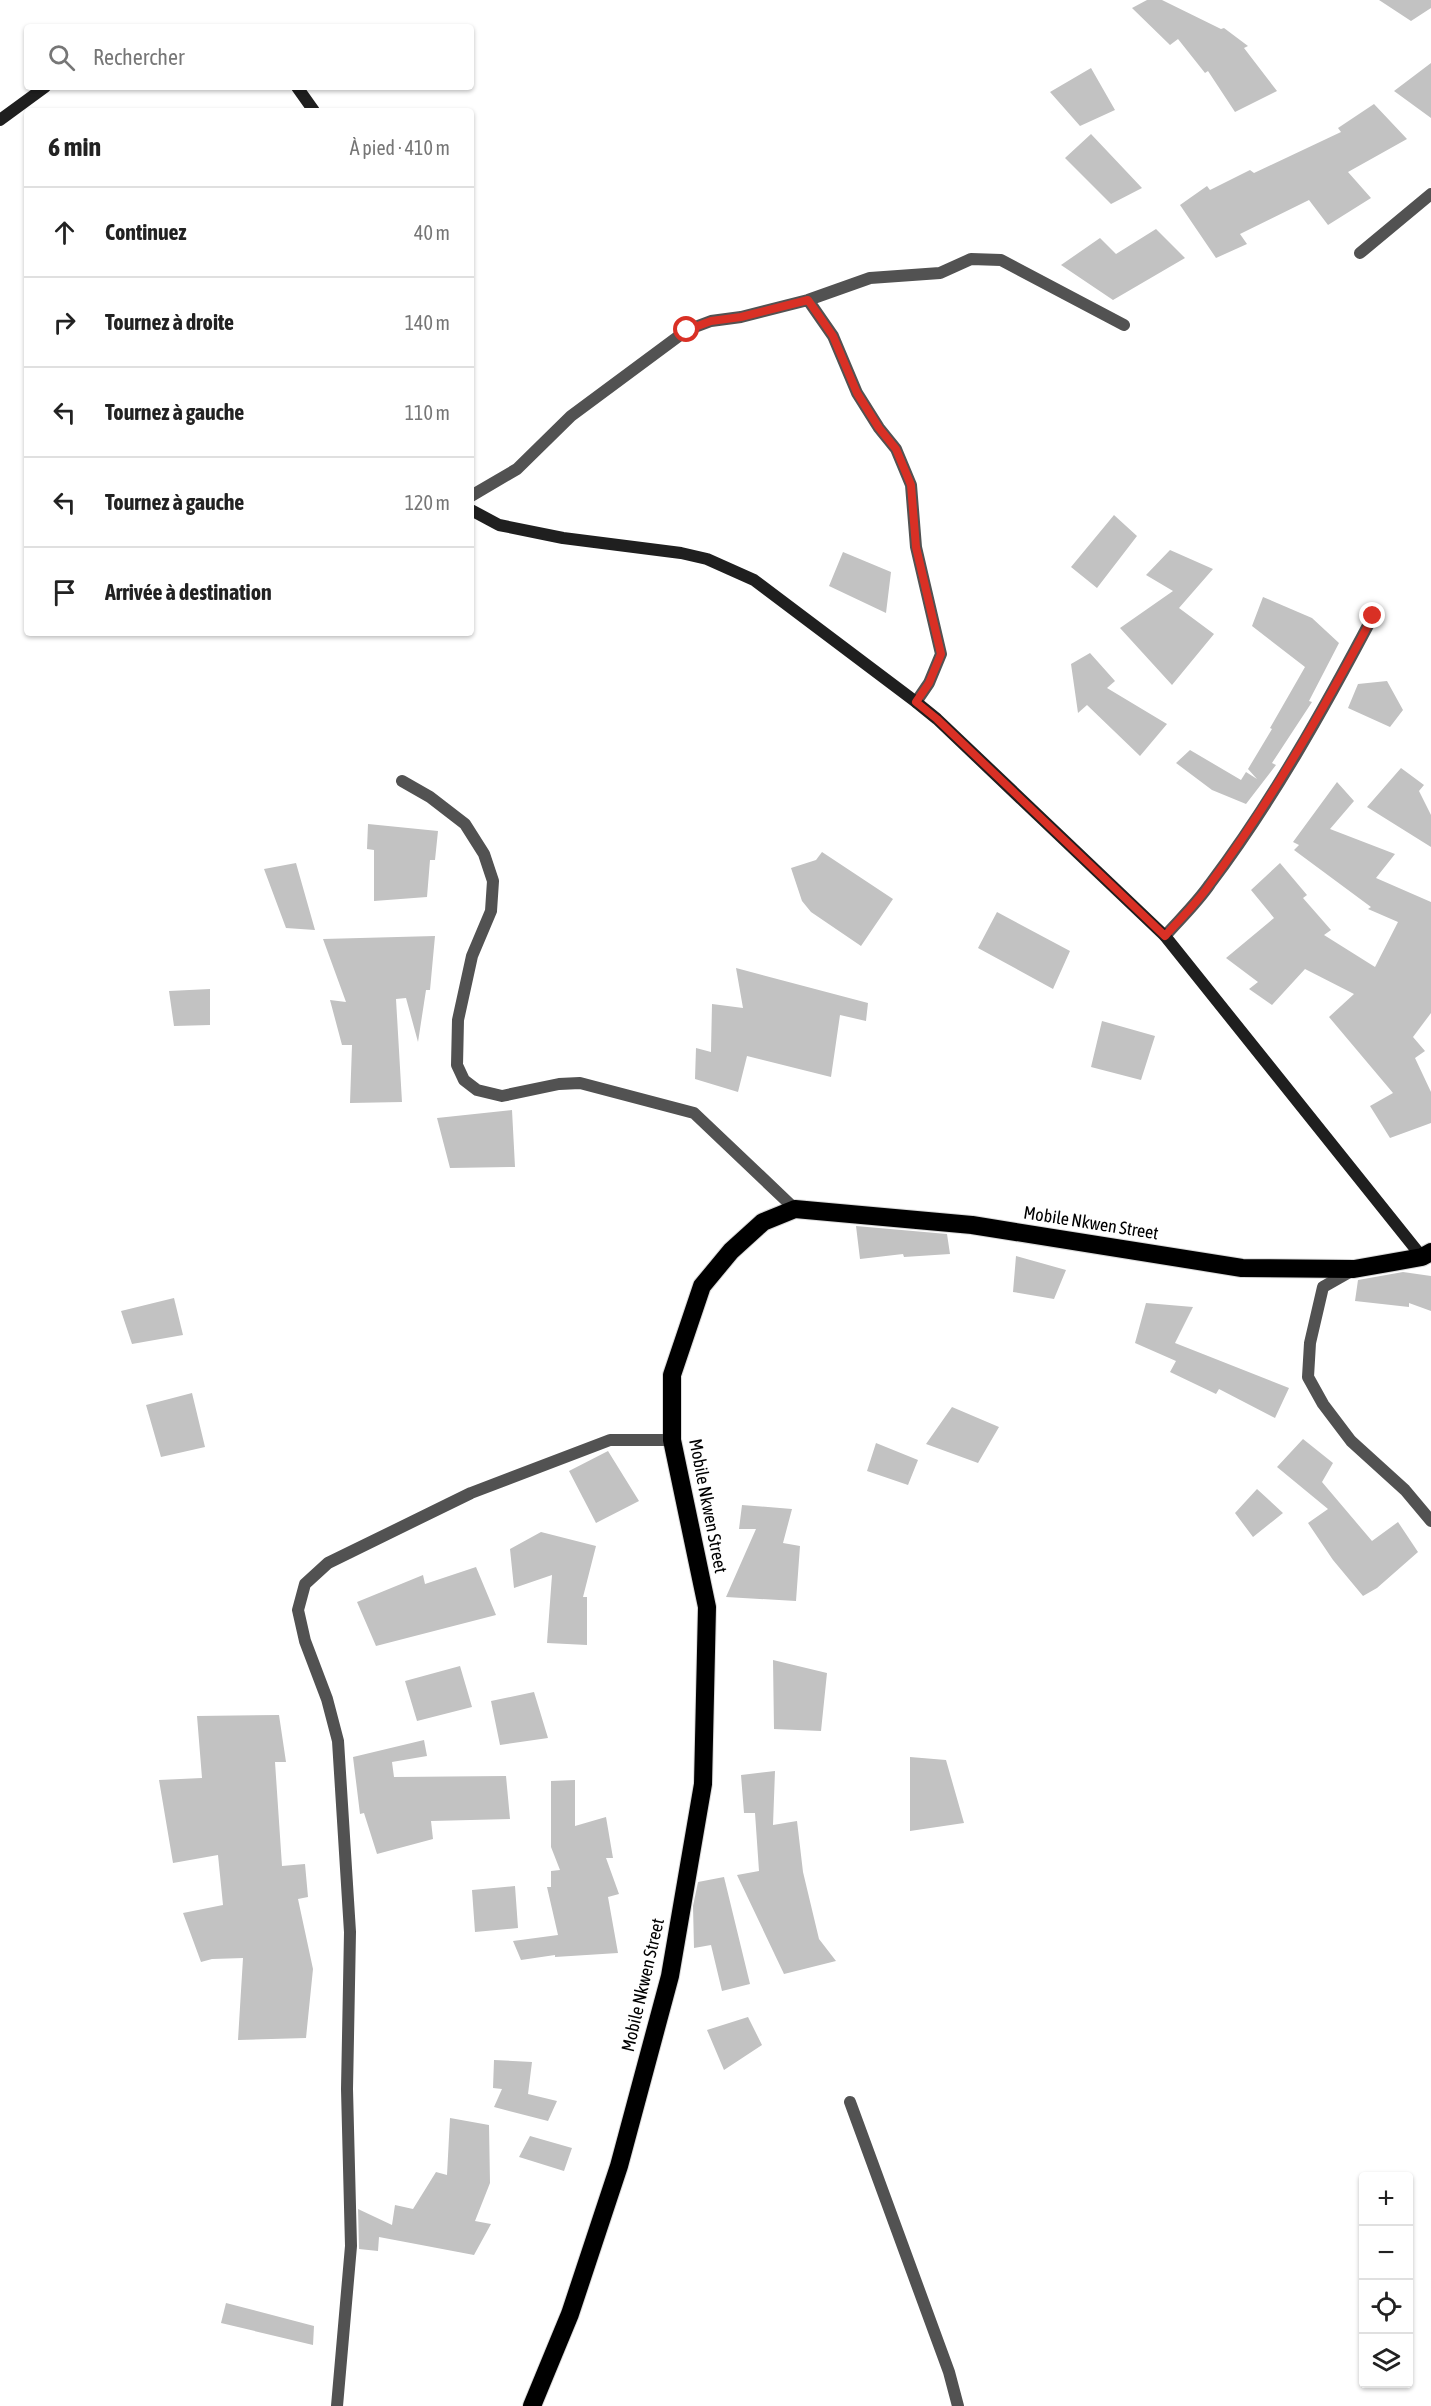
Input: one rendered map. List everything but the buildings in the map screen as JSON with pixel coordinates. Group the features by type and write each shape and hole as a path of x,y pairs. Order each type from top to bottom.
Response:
{"highway":[{"name":"Mobile Nkwen Street","path":"532,2406 570,2314 619,2166 670,1976 703,1784 707,1607 672,1440 672,1375 702,1286 731,1251 763,1222 795,1209 972,1225 1242,1268 1354,1269 1426,1254"}],"street":[{"path":"0,120 41,90"},
{"path":"299,90 312,108"},
{"path":"1360,253 1431,194"},
{"path":"474,494 517,469 571,416 687,330 711,321 741,317 808,300 870,278 940,273 971,259 1001,260 1124,325"},
{"path":"808,300 833,336 857,393 879,428 896,449 911,485 916,547 941,654 929,683 916,702"},
{"path":"474,512 499,525 563,538 681,553 706,559 754,580 916,702 937,719 1165,936 1426,1254"},
{"path":"1165,936 1209,885 1271,792 1332,694 1373,616"},
{"path":"402,781 430,797 465,824 484,854 493,881 491,912 472,956 458,1020 457,1065 464,1080 477,1090 502,1096 559,1084 580,1083 694,1113 795,1209"},
{"path":"1354,1269 1323,1287 1310,1343 1308,1377 1323,1404 1351,1441 1405,1490 1431,1521"},
{"path":"337,2406 351,2246 347,2089 350,1932 338,1741 327,1699 305,1641 297,1610 305,1584 328,1563 471,1493 610,1440 672,1440"},
{"path":"850,2102 949,2372 958,2406"}],"route":[{"path":"687,330 711,321 741,317 808,300 833,336 857,393 879,428 896,449 911,485 916,547 941,654 929,683 916,702 937,719 1165,936 1209,885 1271,792 1332,694 1373,616"}]}
